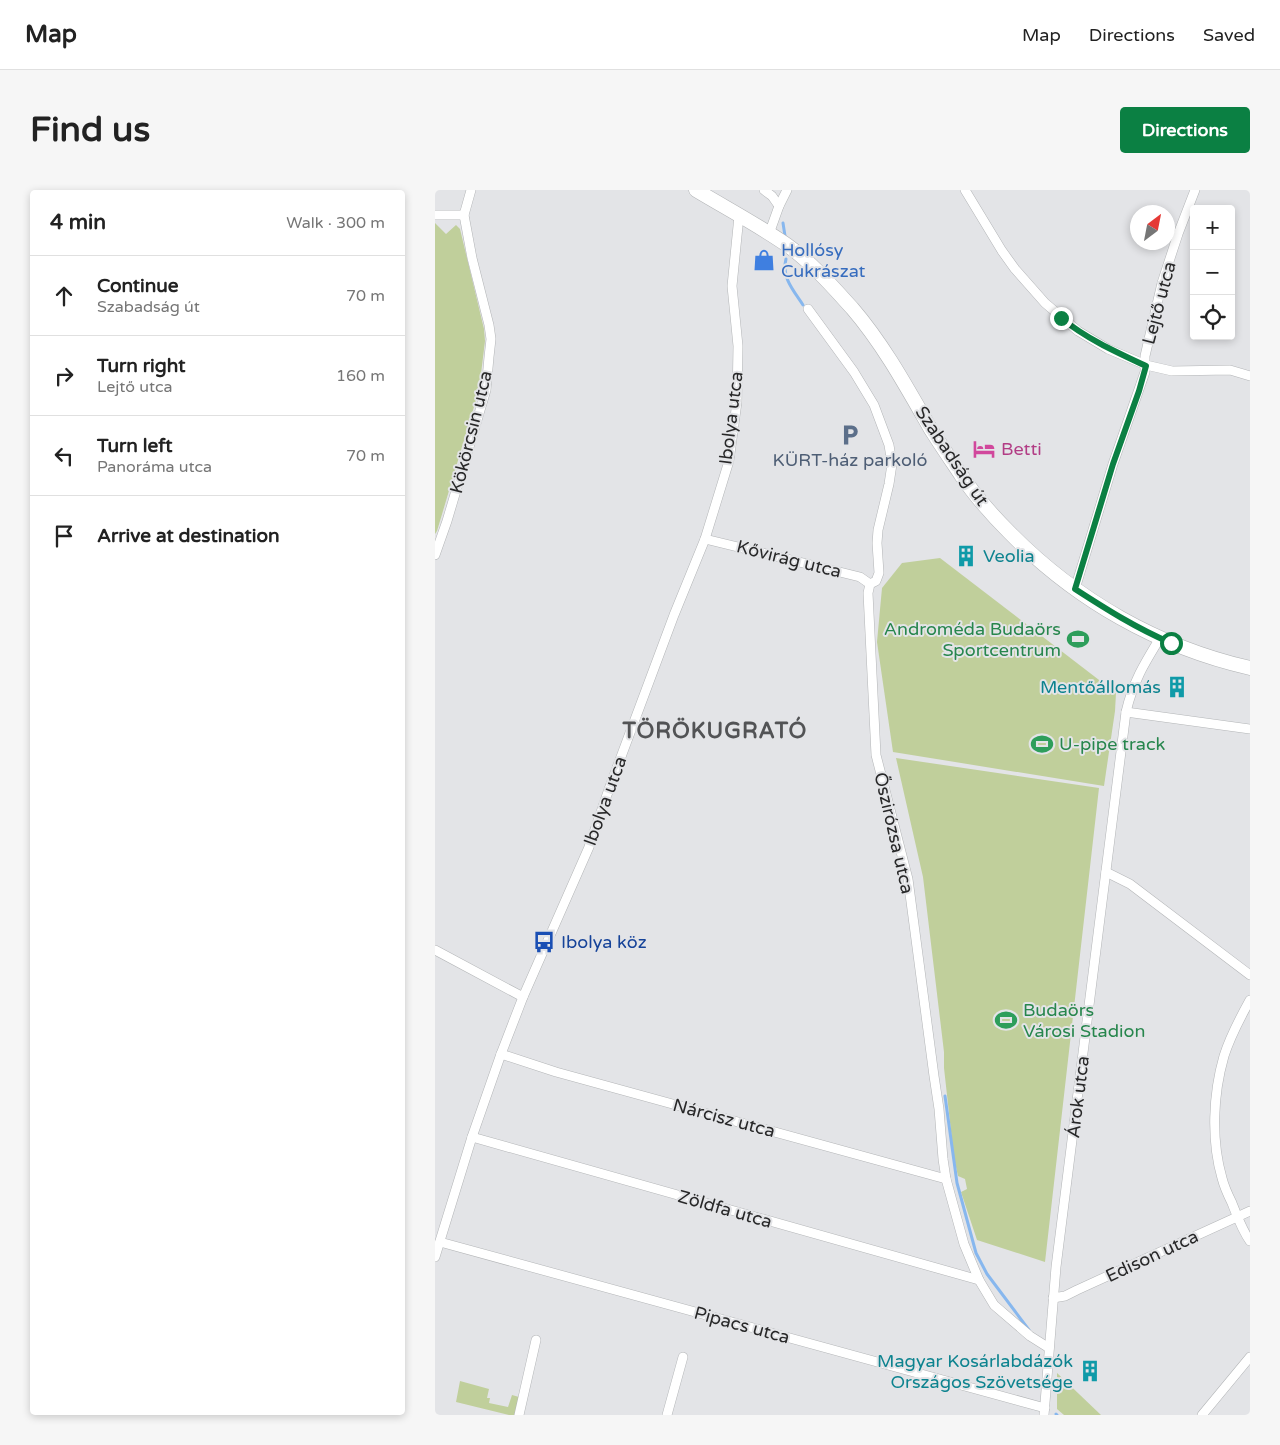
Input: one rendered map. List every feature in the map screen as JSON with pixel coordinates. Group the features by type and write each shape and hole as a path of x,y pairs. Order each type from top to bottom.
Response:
{"main road":[{"name":"Szabadság út","path":"696,190 787,246 832,286 871,331 962,477 993,515 1034,556 1075,589 1135,627 1200,654 1250,668"}],"street":[{"name":"Kökörcsin utca","path":"435,555 486,390 491,339 464,215 471,190"},
{"path":"764,190 772,196 779,206"},
{"path":"769,234 787,190"},
{"path":"965,190 1015,269 1045,303 1078,331 1108,349 1146,366 1172,371 1230,370 1250,376"},
{"name":"Lejtő utca","path":"1075,589 1113,464 1139,391 1146,366 1145,356 1162,283 1195,190"},
{"path":"435,215 464,215"},
{"name":"Ibolya utca","path":"435,1257 471,1138 501,1054 523,997 589,848 674,615 705,539 729,461 737,402 738,346 732,286 739,216"},
{"name":"Őszirózsa utca","path":"808,309 854,372 874,405 889,445 892,464 878,530 879,573 876,581 870,584 867,602 876,755 908,879 939,1109 946,1179 964,1244 979,1280 994,1305 1030,1336 1049,1348"},
{"name":"Kővirág utca","path":"705,539 860,577 870,584"},
{"name":"Árok utca","path":"1045,1412 1053,1298 1126,712 1129,696 1138,675 1160,638"},
{"path":"1126,712 1250,729"},
{"path":"1106,872 1130,884 1250,975"},
{"path":"435,950 523,997"},
{"path":"1250,1000 1236,1027 1225,1055 1219,1078 1215,1119 1218,1162 1222,1180 1237,1217 1250,1241"},
{"name":"Nárcisz utca","path":"501,1054 556,1072 946,1179"},
{"name":"Zöldfa utca","path":"471,1138 979,1280"},
{"name":"Edison utca","path":"1053,1298 1065,1296 1250,1211"},
{"name":"Pipacs utca","path":"440,1242 1045,1412"},
{"path":"519,1415 536,1340"},
{"path":"667,1415 683,1357"},
{"path":"1203,1415 1250,1357"}],"green space":[{"path":"435,223 446,234 456,225 460,229 484,329 485,341 479,390 435,534"},
{"path":"940,558 1116,693 1104,786 893,752 877,642 882,588 902,563"},
{"name":"Budaörs Városi Stadion","path":"896,758 1099,788 1045,1262 977,1240 961,1192 967,1189 965,1179 958,1176 954,1158 944,1068 944,1052 923,877"},
{"path":"1057,1373 1101,1415 1064,1415 1057,1409"},
{"path":"460,1381 489,1389 487,1398 490,1398 489,1403 508,1407 512,1395 519,1397 515,1415 456,1402"}],"waterway":[{"path":"783,223 785,236"},
{"path":"786,259 785,272 787,278 803,305"},
{"path":"945,1096 957,1183 976,1253 987,1274 1029,1330"}],"place":[{"name":"Hollósy Cukrászat","path":"764,260"},
{"name":"KÜRT-ház parkoló","path":"850,435"},
{"name":"Betti","path":"984,449"},
{"name":"Veolia","path":"966,556"},
{"name":"Androméda Budaörs Sportcentrum","path":"1078,639"},
{"name":"Mentőállomás","path":"1177,687"},
{"name":"U-pipe track","path":"1042,744"},
{"name":"Ibolya köz","path":"544,942"},
{"name":"Budaörs Városi Stadion","path":"1006,1020"},
{"name":"Magyar Kosárlabdázók Országos Szövetsége","path":"1090,1371"}],"district":[{"name":"TÖRÖKUGRATÓ","path":"715,731"}],"route":[{"path":"1061,318 1108,349 1146,366 1113,464 1075,589 1135,627 1171,643"}]}
